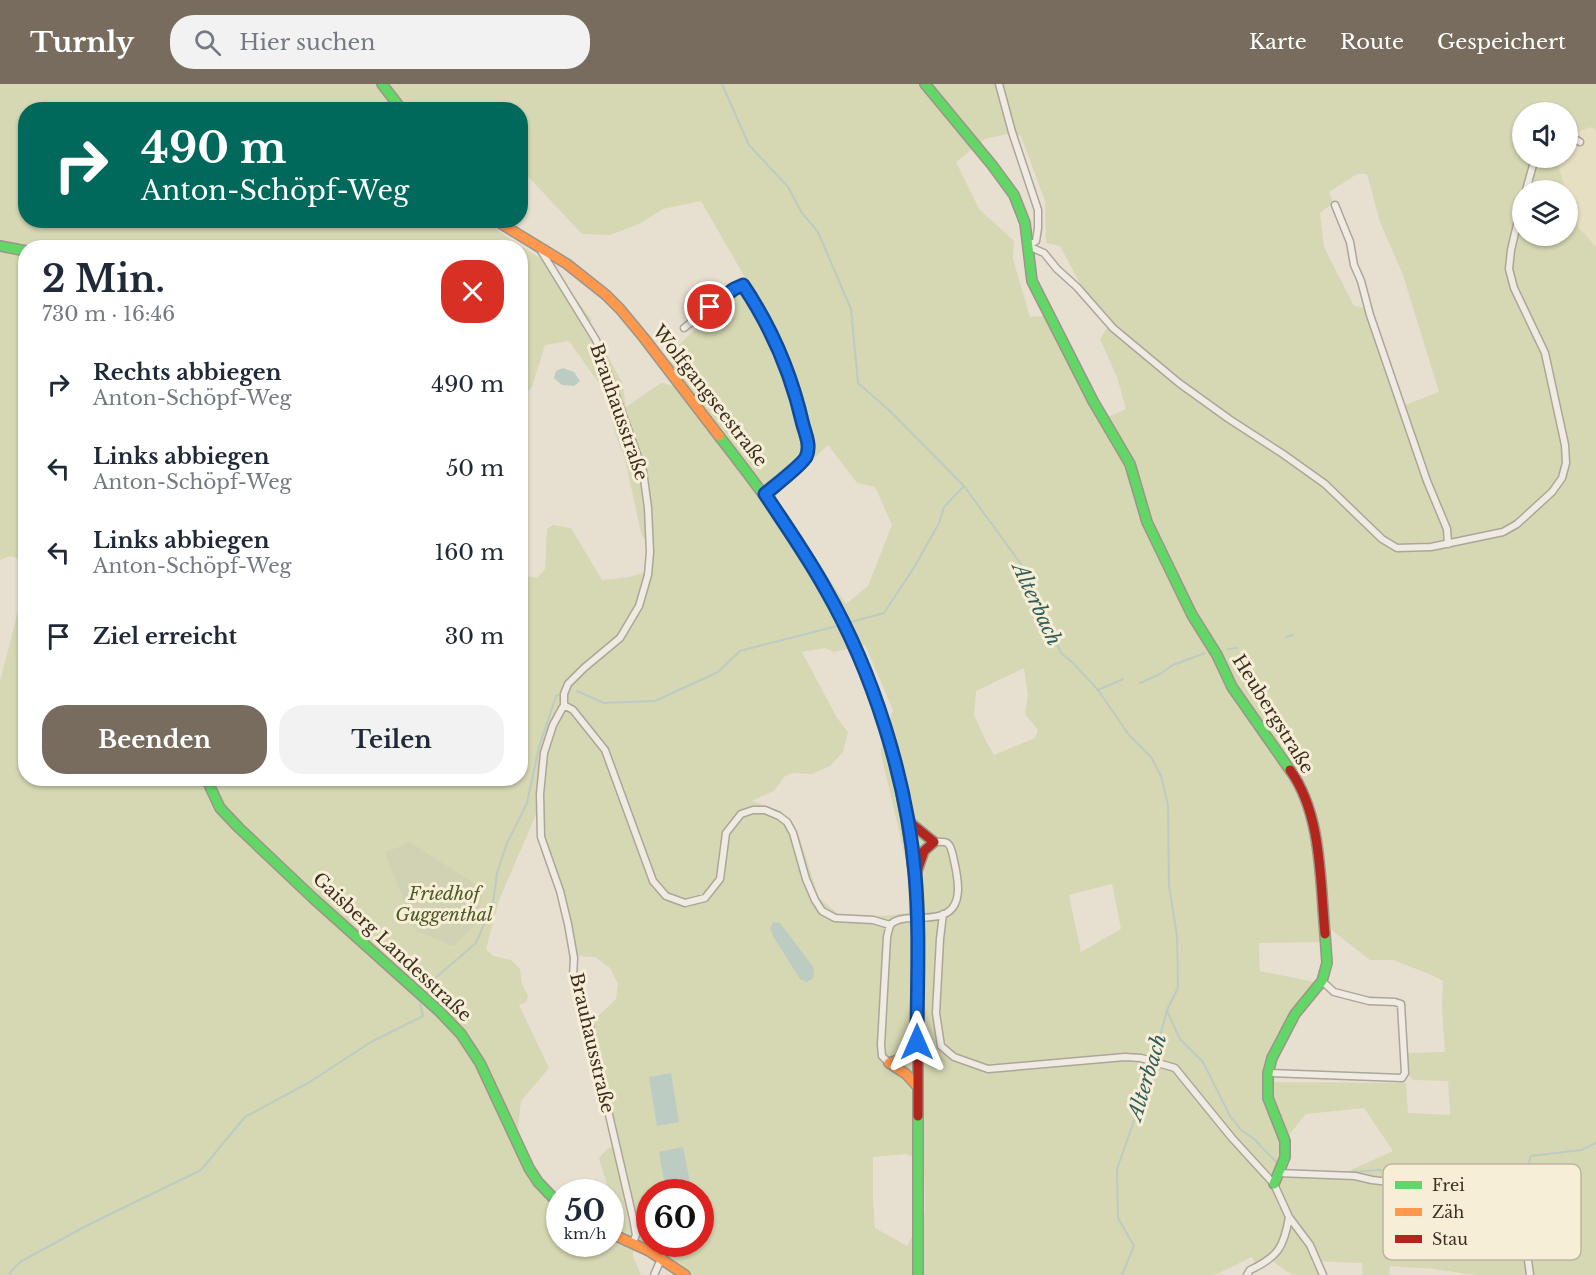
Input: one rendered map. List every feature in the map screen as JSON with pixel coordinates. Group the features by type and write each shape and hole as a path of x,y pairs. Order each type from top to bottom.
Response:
{"main road":[{"path":"382,84 396,102"},
{"name":"Heubergstraße","path":"925,84 962,127 1014,195 1026,223 1032,281 1093,401 1130,464 1147,522 1192,615 1217,655 1232,687 1296,778 1312,817 1319,864 1327,963 1322,981"},
{"name":"Wolfgangseestraße","path":"508,228 558,258 602,289 765,494 802,548 827,591 849,635 882,716 901,786 915,874 918,930 918,1275"},
{"path":"0,246 18,249"},
{"name":"Gaisberg Landesstraße","path":"210,786 220,808 252,841 452,1022 476,1055 534,1175 546,1190"},
{"path":"908,821 934,842 924,851 915,874"},
{"path":"1276,1179 1285,1156 1285,1141 1268,1098 1268,1073 1272,1058 1295,1014 1322,981"},
{"path":"889,1063 901,1059 917,1042"},
{"path":"889,1063 906,1074 918,1087"},
{"path":"624,1238 636,1244"},
{"path":"662,1257 685,1275"}],"street":[{"path":"999,84 1038,210 1036,240 1028,246 1044,253 1113,328 1179,383 1325,484 1382,539 1397,548 1431,547 1503,532 1517,524 1552,492 1562,478 1566,463 1564,445 1545,353 1514,288 1509,269 1512,246"},
{"path":"1335,205 1350,242 1354,265 1364,287 1370,315 1427,481 1447,529 1448,544"},
{"name":"Brauhausstraße","path":"538,246 596,340 643,471 648,508 650,552 648,575 639,606 620,638 568,684 564,694 564,705 553,725 544,753 540,794 541,837 560,891 568,924 574,958 573,976 588,1017 635,1226 636,1235 633,1242"},
{"path":"684,327 734,289 743,285 758,307 797,397 809,448 806,459 765,494"},
{"path":"564,705 573,710 605,750 653,881 666,896 685,903 705,898 720,879 726,833 741,814 753,810 765,810 779,816 793,832 806,879 822,911 835,918 873,921 890,925"},
{"path":"889,1063 882,1056 881,1045 887,937 890,925 906,919 943,915 956,900 959,886 949,843 934,842"},
{"path":"943,915 936,1013 941,1046 954,1057 988,1069 1125,1057 1141,1058 1175,1068 1232,1138 1276,1179 1289,1217 1310,1245 1323,1275"},
{"path":"1268,1073 1402,1078 1406,1073 1401,1004 1369,1001 1334,992 1322,981"},
{"path":"1276,1179 1355,1176 1383,1181"},
{"path":"1247,1275 1250,1270 1267,1262 1280,1247 1286,1237 1289,1217"},
{"path":"654,1275 662,1257"},
{"path":"1528,1260 1530,1275"}],"shaded area":[{"path":"1590,127 1596,130 1596,247 1578,227 1578,180 1563,180 1559,168 1578,168 1578,132"},
{"path":"563,368 574,372 580,381 574,386 562,385 554,378 556,371"},
{"path":"773,922 780,923 814,968 813,978 807,982 800,979 773,936 770,928"},
{"path":"671,1073 679,1122 657,1126 649,1077"},
{"path":"683,1147 689,1179 664,1179 659,1152"}],"green space":[{"path":"0,84 1596,84 1596,130 1590,127 1578,132 1578,102 1512,102 1512,168 1559,168 1563,180 1512,180 1512,246 1578,246 1578,227 1596,247 1596,1275 1474,1275 1390,1266 1389,1275 1363,1275 1362,1263 1311,1261 1319,1275 1294,1275 1267,1257 1255,1263 1252,1257 1215,1275 676,1275 650,1257 714,1257 714,1179 636,1179 636,1248 634,1247 633,1256 641,1275 0,1275 0,681 18,611 18,786 528,786 528,576 537,578 545,569 547,529 553,525 571,528 602,580 647,572 648,546 641,533 625,459 603,389 569,341 545,345 532,387 528,391 528,250 550,265 592,320 589,323 622,382 626,407 661,383 674,386 669,354 747,281 701,201 663,209 639,224 610,235 582,234 528,176 528,102 18,102 18,228 494,228 512,240 18,240 18,558 10,556 0,560","holes":["1011,133 1021,136 1045,201 1046,243 1060,246 1078,280 1109,325 1100,339 1117,377 1126,409 1101,420 1045,316 1030,317 1013,259 1014,241 979,209 956,162 985,139","1357,174 1367,174 1380,222 1403,275 1439,392 1400,407 1366,308 1354,306 1324,247 1320,213 1333,203 1329,192","828,445 857,483 875,487 892,525 868,586 846,604 774,497","865,645 893,710 882,739 881,754 907,865 909,913 883,916 838,914 819,898 799,836 781,811 752,801 775,790 784,777 792,773 812,774 830,766 843,752 848,732 837,718 802,652 825,648 834,652","1024,668 1028,695 1025,714 1038,730 1035,738 994,755 974,715 976,691","538,810 577,956 595,957 610,968 618,984 616,999 592,1022 618,1147 608,1148 599,1158 605,1179 624,1179 624,1257 546,1257 546,1198 536,1189 516,1147 521,1101 549,1068 519,1005 526,1002 528,996 522,984 520,969 511,960 493,956 486,949 499,900","1112,884 1121,929 1081,952 1069,895","1329,928 1370,960 1393,960 1443,981 1445,1052 1405,1053 1407,1073 1413,1080 1448,1081 1450,1115 1408,1113 1406,1083 1263,1082 1266,1057 1280,1029 1315,982 1260,971 1259,943 1324,942","1364,1108 1393,1151 1339,1178 1283,1177 1279,1143 1289,1135 1306,1114","906,1154 924,1161 925,1212 907,1246 875,1228 873,1157"]},
{"name":"Friedhof Guggenthal","path":"410,842 479,887 482,897 477,922 454,946 416,931 385,853"}],"waterway":[{"name":"Alterbach","path":"722,84 749,145 788,187 802,213 818,232 851,309 858,383 890,411 964,486 1021,564 1061,653 1098,690 1129,735 1151,757 1161,776 1168,805 1169,886 1177,936 1178,988 1167,1010 1149,1078 1117,1169 1118,1218 1134,1246 1122,1275"},
{"path":"851,622 884,613 915,566 939,523 944,507 964,486"},
{"path":"577,691 604,703 655,701 718,672 740,651 837,626"},
{"path":"1286,637 1293,635"},
{"path":"1228,649 1237,648"},
{"path":"1140,683 1173,665 1205,653"},
{"path":"1098,690 1123,679"},
{"path":"427,985 476,943 493,903 497,873 507,843 527,803 539,747 558,695"},
{"path":"8,1275 20,1262 84,1227 201,1170 245,1117 308,1083 371,1042 423,1016 420,1004"},
{"path":"1167,1011 1180,1039 1203,1062 1230,1116 1241,1130 1253,1138 1278,1164"},
{"path":"1529,1162 1531,1156 1581,1150 1596,1143"},
{"path":"1339,1173 1383,1171"}],"traffic: fast":[{"path":"382,84 396,102"},
{"path":"925,84 1014,195 1025,223 1032,281 1093,401 1130,464 1147,522 1192,615 1217,655 1232,687 1290,770"},
{"path":"0,246 18,249"},
{"path":"719,436 802,549 846,627 863,665 878,705 900,785 917,911"},
{"path":"210,786 220,808 239,828 439,1011 461,1034 480,1063 529,1168 546,1190"},
{"path":"1274,1184 1285,1157 1285,1141 1268,1098 1268,1073 1272,1058 1295,1014 1322,981 1327,963 1325,934"},
{"path":"918,1116 918,1275"}],"traffic: slow":[{"path":"508,228 528,240"},
{"path":"528,240 567,264 620,309 719,436"},
{"path":"889,1063 901,1059 917,1042"},
{"path":"889,1063 906,1074 918,1087"},
{"path":"624,1239 649,1251 685,1275"}],"traffic: jam":[{"path":"1290,770 1300,788 1314,827 1325,934"},
{"path":"908,821 934,842 924,851 917,871"},
{"path":"917,911 918,930"},
{"path":"918,930 918,1116"}],"route":[{"path":"710,307 743,285 758,307 797,397 809,448 806,459 765,494 802,548 838,612 868,679 887,734 903,796 913,851 918,930 917,1042"}]}
